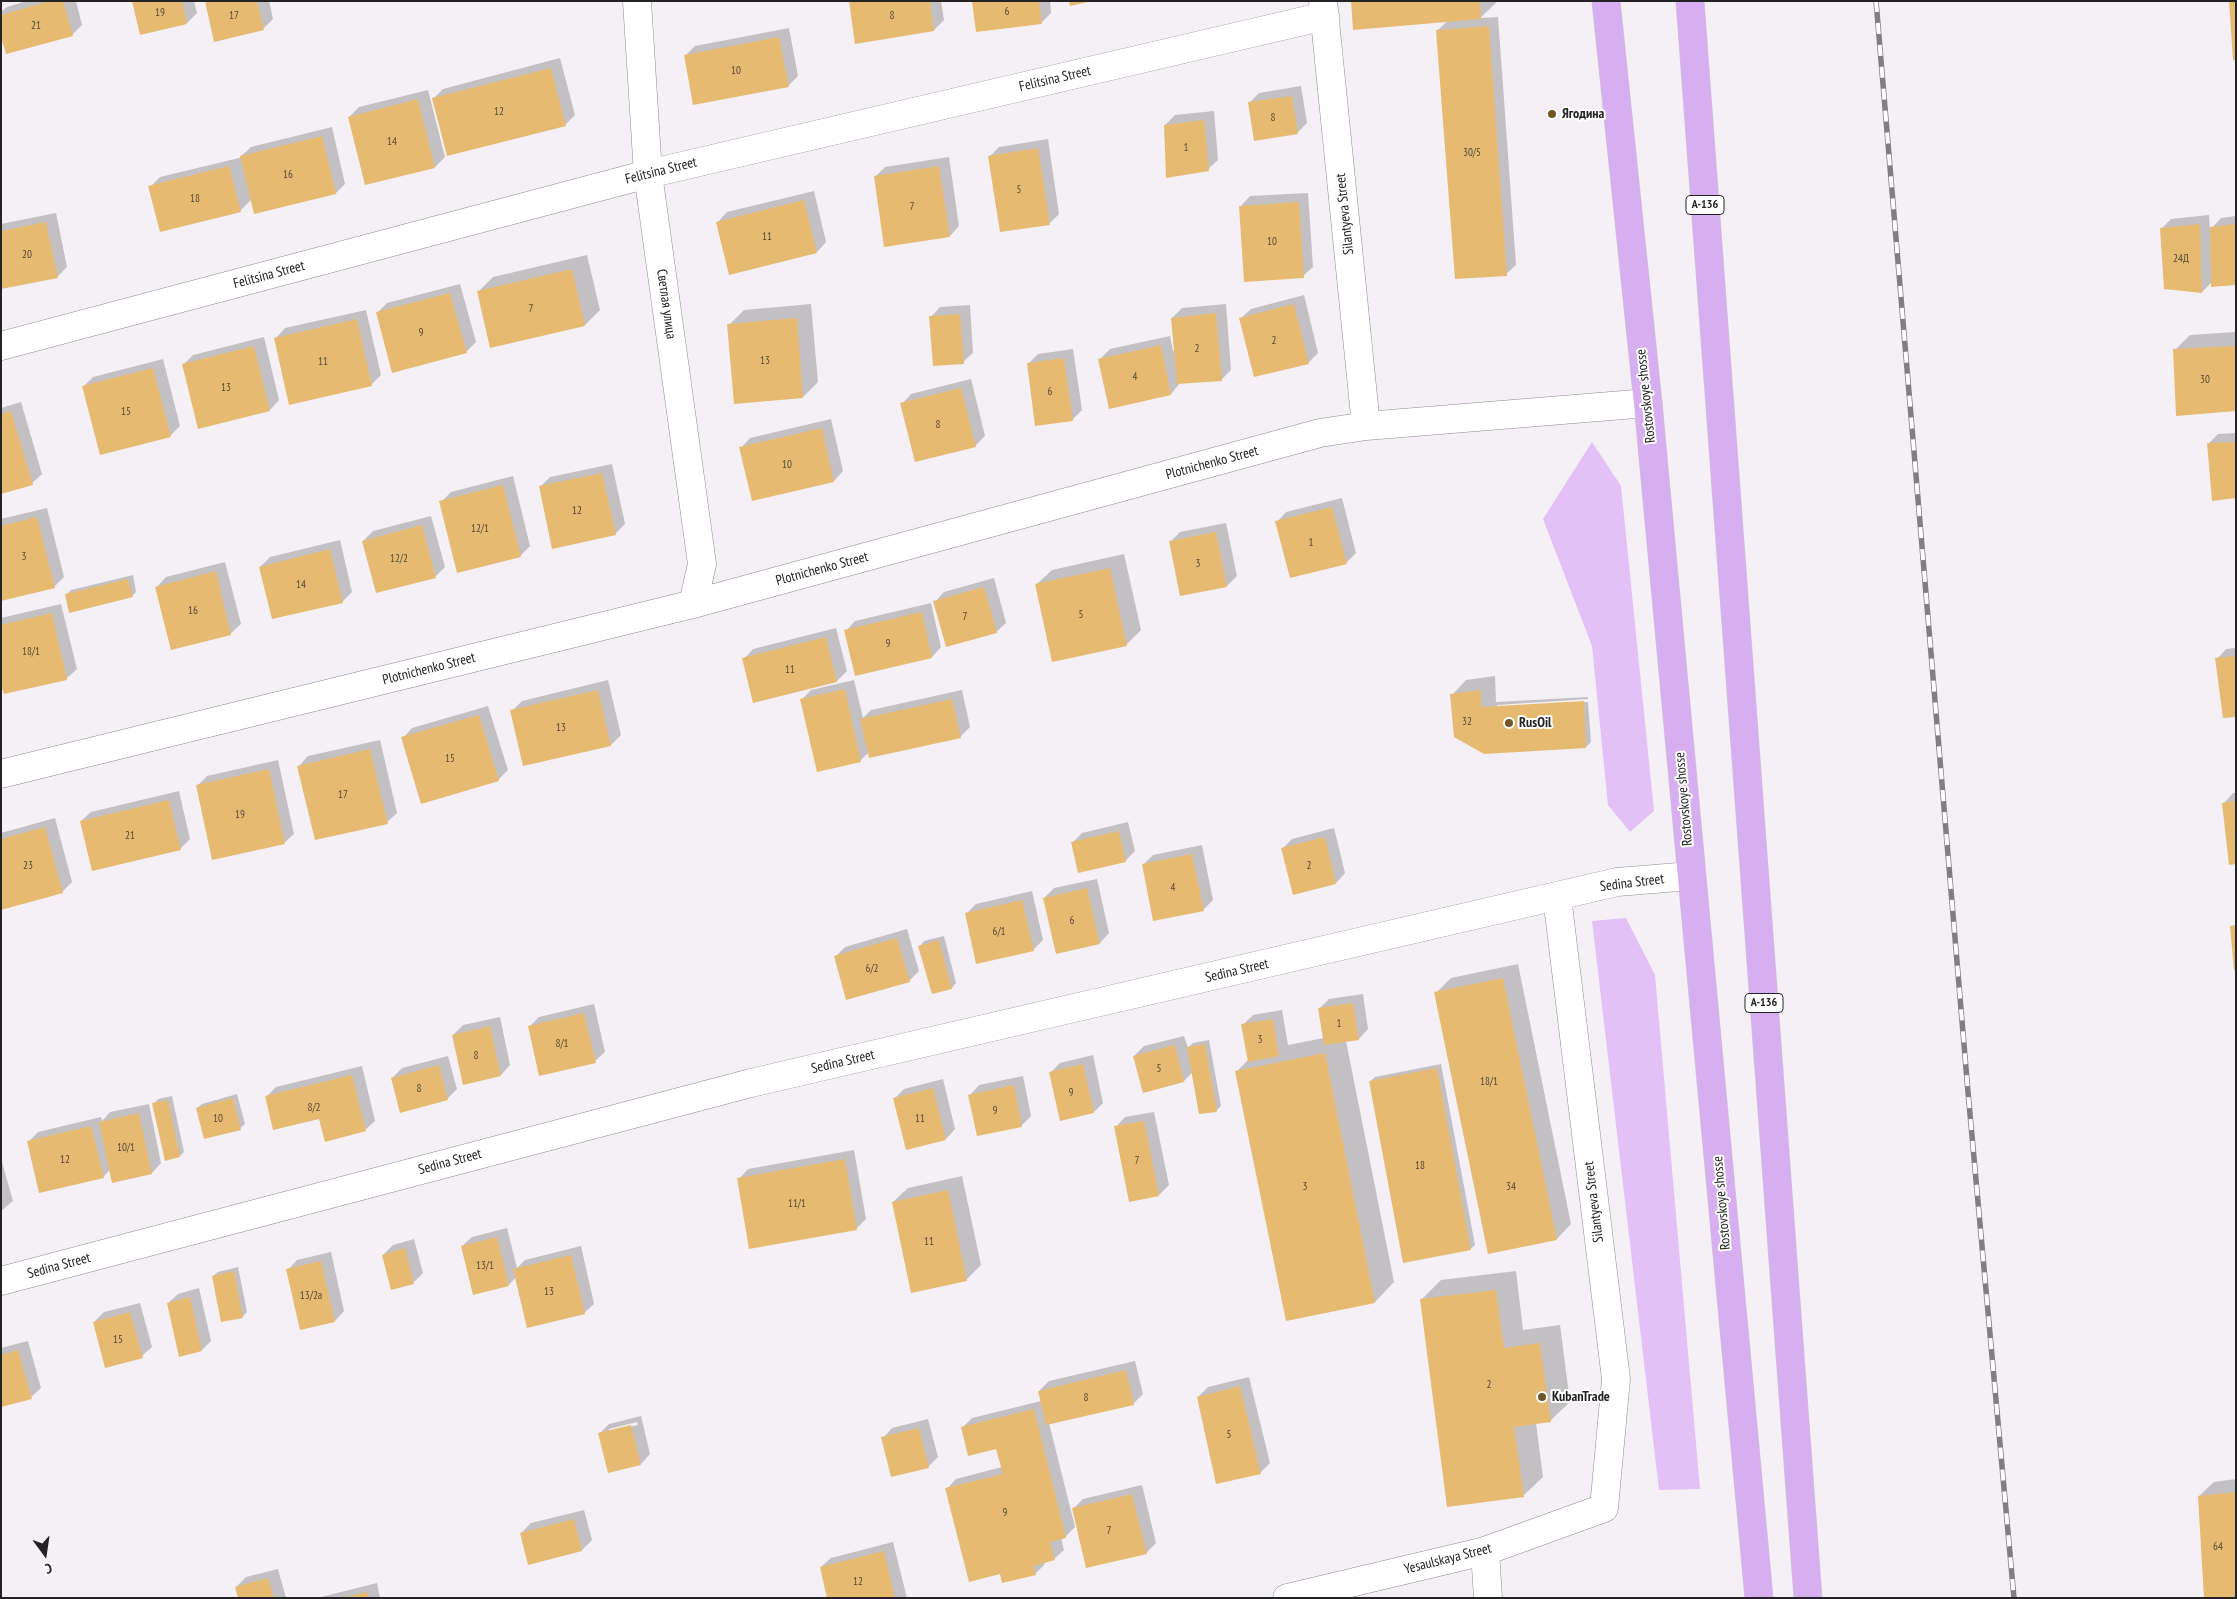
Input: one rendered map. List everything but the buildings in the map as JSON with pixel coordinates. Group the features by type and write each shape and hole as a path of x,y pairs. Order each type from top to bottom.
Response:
{"highway":[{"name":"Rostovskoye shosse","path":"1606,1 1648,403 1760,1598"},
{"name":"А-136","path":"1690,1 1808,1598"}],"street":[{"name":"Светлая улица","path":"637,1 648,174 702,564 693,604"},
{"name":"Felitsina Street","path":"1,346 648,174 1324,9"},
{"name":"Silantyeva Street","path":"1324,9 1366,426"},
{"name":"Plotnichenko Street","path":"1,774 693,604 1320,433 1366,426 1648,403"},
{"name":"Sedina Street","path":"1,1281 751,1083 1618,882 1691,876"},
{"name":"Silantyeva Street","path":"1557,897 1616,1379 1604,1508"},
{"name":"Yesaulskaya Street","path":"1287,1598 1484,1551 1604,1508"},
{"path":"1484,1551 1488,1598"}],"shaded area":[{"path":"1592,442 1621,486 1654,811 1630,832 1608,805 1592,646 1543,519"},
{"path":"1626,918 1655,975 1700,1489 1659,1490 1592,921"}],"railway":[{"path":"1876,1 1968,1092 2014,1598"}],"place":[{"name":"Ягодина","path":"1552,114"},
{"name":"RusOil","path":"1509,723"},
{"name":"KubanTrade","path":"1542,1397"}]}
